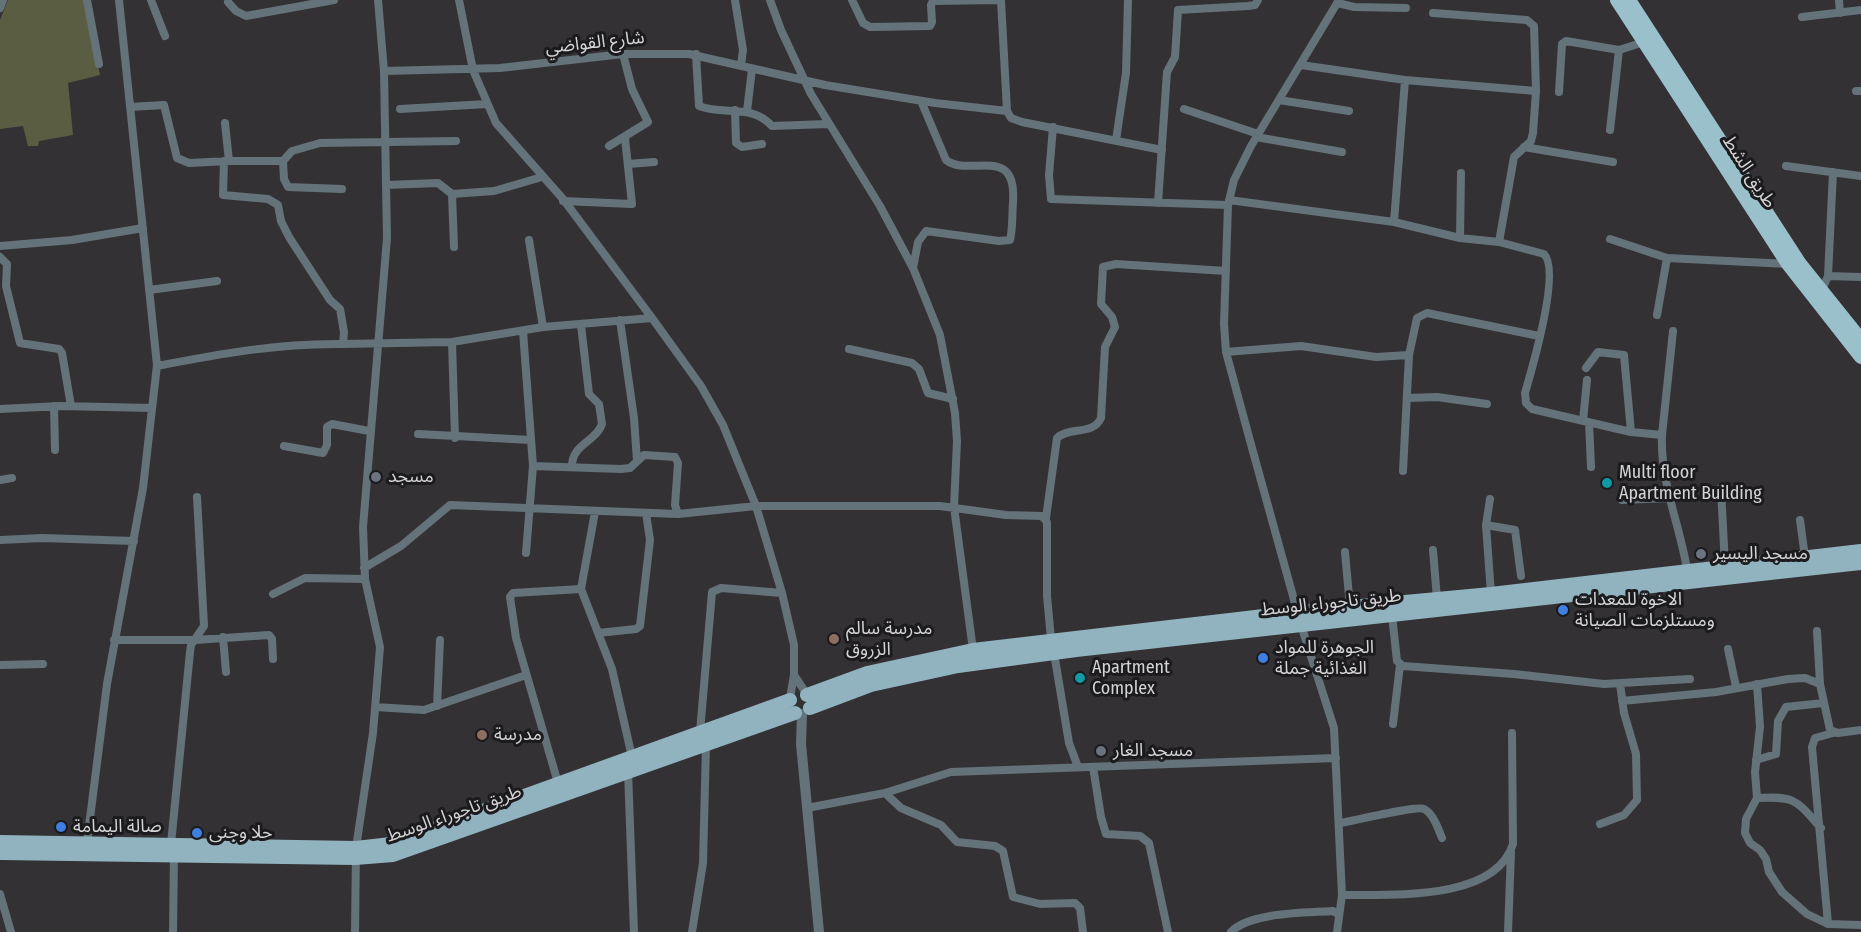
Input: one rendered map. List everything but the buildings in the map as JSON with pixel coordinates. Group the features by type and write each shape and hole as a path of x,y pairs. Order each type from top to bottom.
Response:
{"highway":[{"name":"طريق الشط","path":"1617,0 1788,264 1861,357"},
{"name":"طريق الشط","path":"1629,0 1800,264 1861,340"}],"main road":[{"path":"1300,618 1350,607 1688,576 1725,566 1861,551"},
{"name":"طريق تاجوراء الوسط","path":"0,853 173,850 393,855 628,771 703,738 800,703 871,685 1053,646 1300,618 1392,615 1688,576 1861,563"},
{"path":"800,703 867,673 973,650 1053,646"},
{"path":"356,853 419,835 632,757 703,738"},
{"path":"0,842 87,842 173,850"}],"street":[{"path":"0,8 3,0"},
{"path":"87,0 99,64"},
{"path":"87,842 114,640 134,541 157,366 119,0"},
{"path":"151,0 165,36"},
{"path":"228,2 236,11 246,16 334,0"},
{"path":"356,932 356,853 375,707 380,647 364,567 363,516 387,238 384,71 378,0"},
{"path":"459,0 473,70 487,104 502,131 563,201 701,386 723,425 756,506 793,638 794,675 800,703 801,744 819,932"},
{"path":"735,0 743,50 741,65"},
{"path":"770,0 828,124 880,206 913,268 940,335 953,399 957,441 954,507 973,650"},
{"path":"852,0 862,23 870,27 930,26 933,1 1001,0 1007,111"},
{"path":"1116,140 1126,73 1128,0"},
{"path":"1158,202 1167,72 1175,57 1178,10 1248,6 1256,4 1258,0"},
{"path":"1839,0 1840,13"},
{"path":"1337,932 1342,895 1340,823 1331,714 1300,618 1227,352 1224,324 1229,202 1234,180 1257,136 1339,2 1354,7 1406,8"},
{"path":"1802,17 1861,10"},
{"path":"1433,13 1527,20 1531,22 1535,34 1536,91 1531,141 1514,157 1499,242"},
{"path":"1559,92 1562,44 1566,41 1619,50 1644,42"},
{"path":"1610,130 1619,50"},
{"path":"609,147 648,121 632,89 623,54"},
{"name":"شارع القواضي","path":"384,71 527,67 623,54 696,54 806,81 921,101 1007,111 1014,120 1162,150"},
{"path":"696,54 699,106 747,111 761,116 772,126 828,124"},
{"path":"1301,65 1406,80 1536,91"},
{"path":"747,111 752,69"},
{"path":"1394,222 1406,80"},
{"path":"1279,100 1349,111"},
{"path":"913,268 918,242 926,231 999,241 1010,240 1014,187 1010,174 1005,170 985,165 953,164 946,160 921,101"},
{"path":"400,109 487,104"},
{"path":"130,107 164,105 177,158 189,163 283,161"},
{"path":"1184,108 1257,136 1341,152"},
{"path":"735,110 736,143 742,147 762,144"},
{"path":"225,123 226,161 222,191 225,197 268,199 278,205 281,221 289,237 330,300 340,309 344,332 343,344"},
{"path":"1053,127 1051,199 1229,202 1394,222 1460,238 1499,242 1541,252 1548,257 1549,282 1525,393 1526,403 1532,409 1631,432 1662,435"},
{"path":"563,201 604,201 630,205 633,203 625,138"},
{"path":"342,189 288,187 284,179 283,161 292,151 312,144 456,141"},
{"path":"1524,147 1613,162"},
{"path":"628,164 654,162"},
{"path":"1786,166 1861,176"},
{"path":"1822,290 1828,276 1833,172"},
{"path":"1460,238 1461,173"},
{"path":"386,185 438,183 452,194 499,190 542,177"},
{"path":"452,194 454,247"},
{"path":"0,246 72,240 142,228"},
{"path":"1610,239 1667,258 1788,264"},
{"path":"529,240 543,327"},
{"path":"0,256 7,264 6,286 20,343 59,349 62,353 70,406"},
{"path":"1657,315 1667,258"},
{"path":"1078,767 1069,743 1053,646 1047,596 1046,518 1057,438 1071,431 1094,427 1101,418 1105,347 1115,327 1112,317 1101,304 1103,267 1116,264 1226,271"},
{"path":"1828,276 1861,277"},
{"path":"149,290 217,281"},
{"path":"1403,471 1410,356 1417,318 1427,313 1539,336"},
{"path":"157,366 234,351 305,344 378,345 452,342 543,327 581,326 652,318"},
{"path":"620,320 632,398 637,460"},
{"path":"572,466 574,455 601,429 602,424 599,404 589,394 581,326"},
{"path":"1673,331 1661,461 1668,498 1680,532 1688,576"},
{"path":"523,332 533,466 526,553"},
{"path":"452,342 455,438"},
{"path":"1227,352 1301,346 1376,357 1410,356"},
{"path":"849,349 912,363 919,369 928,393 953,399"},
{"path":"1586,368 1598,352 1624,355 1631,432"},
{"path":"1587,380 1586,421 1592,467"},
{"path":"1407,398 1437,398 1486,404"},
{"path":"54,406 55,450"},
{"path":"0,409 54,406 152,408"},
{"path":"284,446 323,453 327,445 327,427 332,424 369,431"},
{"path":"418,434 455,438 531,440"},
{"path":"533,466 621,469 630,468 644,455 670,456 677,459 675,505 678,514"},
{"path":"0,480 12,478"},
{"path":"1721,488 1725,566"},
{"path":"173,932 173,850 190,652 204,626 197,497"},
{"path":"1622,500 1668,498"},
{"path":"1491,499 1486,525 1491,594"},
{"path":"364,567 401,546 447,506 678,514 756,506 954,507 1046,518"},
{"path":"595,512 580,589 612,669 632,757"},
{"path":"598,633 636,629 640,626 650,540 646,513"},
{"path":"1800,520 1805,557"},
{"path":"1486,525 1515,530 1518,538 1521,576"},
{"path":"0,540 42,538 134,541"},
{"path":"1433,550 1437,599"},
{"path":"1345,552 1350,607"},
{"path":"273,594 305,578 366,579"},
{"path":"692,932 703,863 703,738 712,592 721,588 782,593"},
{"path":"558,783 511,621 510,595 580,589"},
{"path":"1392,615 1400,665 1393,724"},
{"path":"1817,631 1820,684 1830,730 1833,733"},
{"path":"114,640 195,640 269,635 272,639 273,659"},
{"path":"223,637 226,672"},
{"path":"437,706 440,640"},
{"path":"1728,649 1736,687"},
{"path":"0,665 43,664"},
{"path":"1400,665 1620,684 1690,679"},
{"path":"375,707 413,712 526,675"},
{"path":"794,675 800,703"},
{"path":"1622,701 1716,692 1736,687 1805,678 1820,684"},
{"path":"1600,824 1624,815 1637,800 1636,754 1622,701 1620,684"},
{"path":"1757,684 1760,727 1756,760 1757,798 1746,819 1745,833 1750,843 1760,850 1782,892 1807,914 1828,924 1861,925"},
{"path":"1756,760 1776,754 1778,721 1786,707 1823,703"},
{"path":"1828,924 1812,747 1815,738 1833,733 1861,730"},
{"path":"1508,932 1514,821 1512,733"},
{"path":"807,808 885,793 951,772 1336,758"},
{"path":"1093,767 1106,834 1140,836 1149,843 1168,932"},
{"path":"628,771 634,932"},
{"path":"885,793 902,808 940,825 957,842 995,846 1003,851 1013,897 1040,904 1075,903 1080,908 1083,932"},
{"path":"1757,798 1782,797 1797,801 1821,828"},
{"path":"1340,823 1387,816 1413,807 1424,809 1433,819 1442,838"},
{"path":"1342,895 1438,892 1456,889 1489,872 1511,852"},
{"path":"0,894 11,932"},
{"path":"1231,932 1250,921 1293,914 1333,911 1338,914"}],"green space":[{"path":"8,0 85,0 100,75 68,83 73,135 39,141 38,146 28,146 23,126 0,129 0,20"}],"place":[{"name":"مسجد","path":"376,477"},
{"name":"Multi floor Apartment Building","path":"1607,483"},
{"name":"مسجد اليسير","path":"1701,554"},
{"name":"الاخوة للمعدات ومستلزمات الصيانة","path":"1563,610"},
{"name":"مدرسة سالم الزروق","path":"834,639"},
{"name":"الجوهرة للمواد الغذائية جملة","path":"1263,658"},
{"name":"Apartment Complex","path":"1080,678"},
{"name":"مدرسة","path":"482,735"},
{"name":"مسجد الغار","path":"1101,751"},
{"name":"صالة اليمامة","path":"61,827"},
{"name":"حلا وجنى","path":"197,833"}]}
